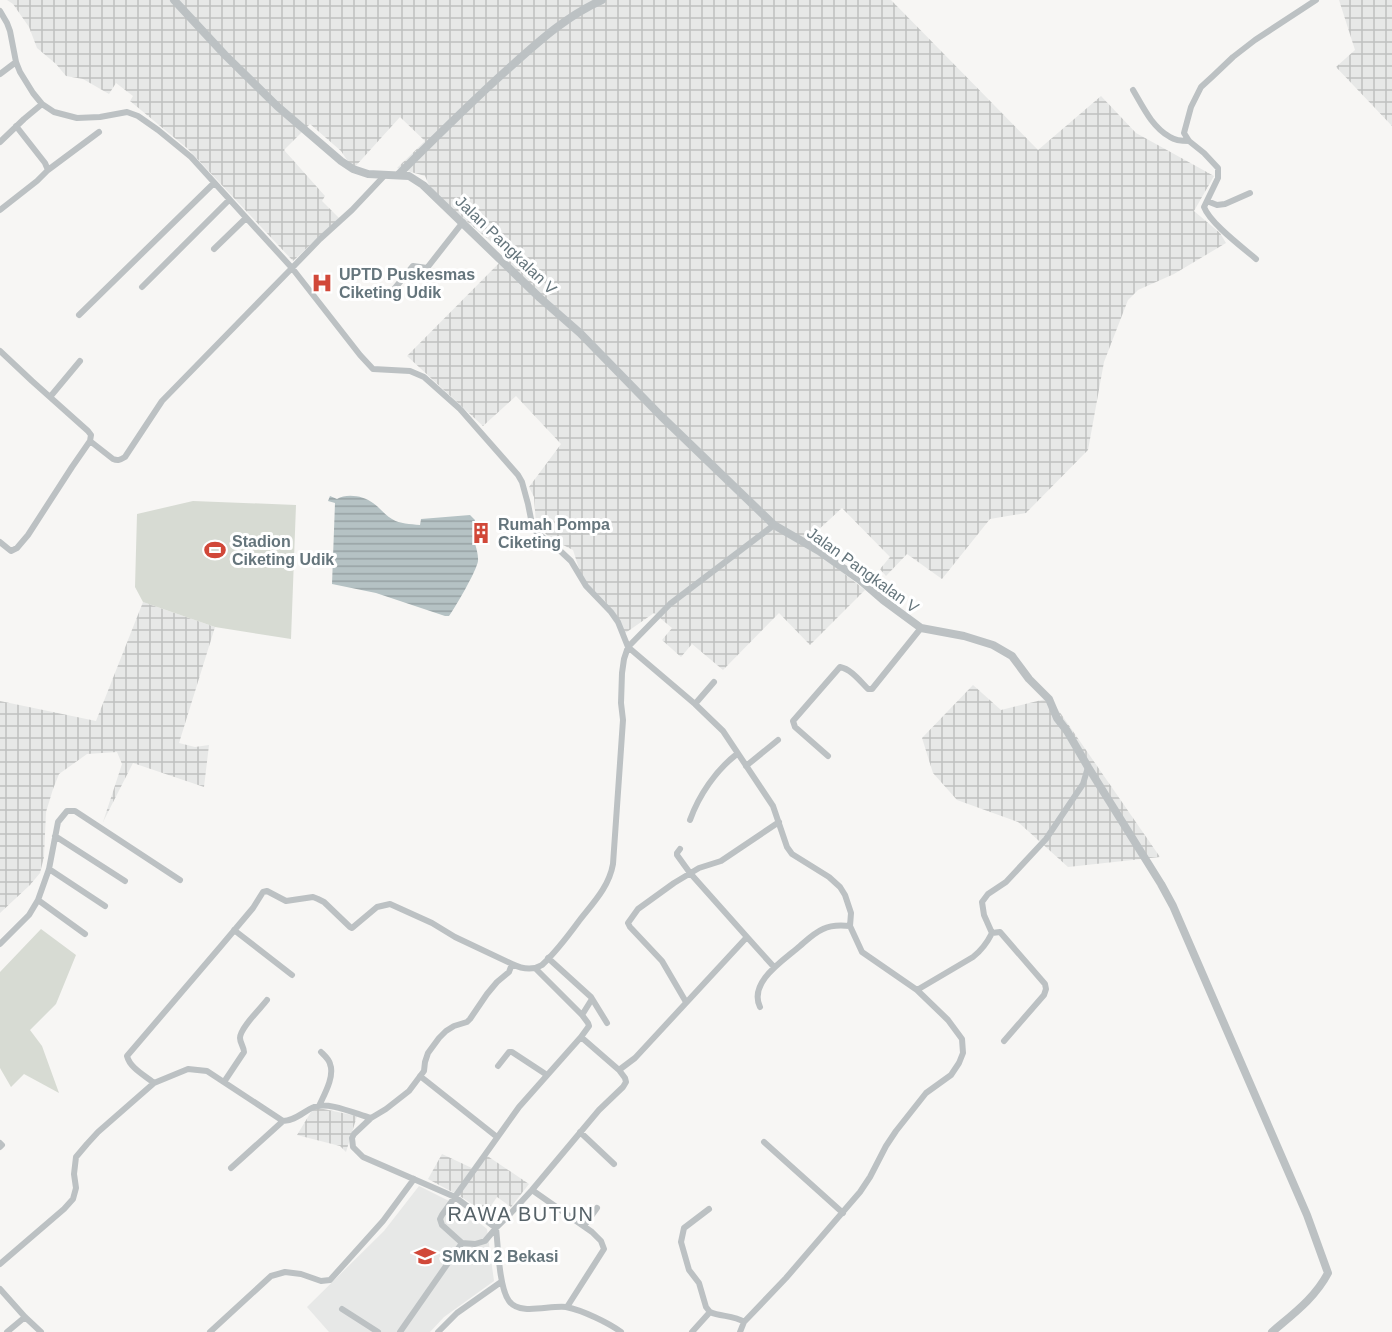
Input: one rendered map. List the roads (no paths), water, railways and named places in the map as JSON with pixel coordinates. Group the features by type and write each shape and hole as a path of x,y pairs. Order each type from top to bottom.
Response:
{"street":[{"name":"Jalan Pangkalan V","path":"174,0 268,98 341,161 353,169 368,174 409,176 423,184 540,298 580,333 774,525 819,551 921,628 964,636 1012,656 1049,699 1058,718 1173,906 1307,1215 1329,1273 1322,1287 1272,1332"},
{"path":"398,175 476,97 536,44 561,24 602,0"},
{"path":"1256,259 1205,211 1204,207 1218,178 1218,168 1189,141 1184,133 1191,107 1201,87 1255,40 1316,0"},
{"path":"0,11 10,32 16,62 33,93 42,104 54,112 77,118 100,117 123,112 138,116 158,130 191,157 292,268 370,366 378,369 410,371 424,377 460,410 518,475 522,482 533,529 571,561 586,586 618,622 628,647 695,704 723,732 773,806 792,854 829,877 840,887 851,913 850,926 862,952 917,990 948,1020 962,1039 963,1053 951,1075 926,1093 896,1131 860,1192 786,1278 744,1322 740,1332"},
{"path":"0,74 16,62"},
{"path":"1133,90 1152,122 1170,137 1189,141"},
{"path":"0,142 42,104"},
{"path":"16,126 48,170"},
{"path":"0,210 99,132"},
{"path":"90,441 113,459 125,457 162,401 385,175"},
{"path":"79,315 214,183"},
{"path":"1207,201 1217,205 1225,204 1250,193"},
{"path":"142,288 229,200"},
{"path":"214,249 246,218"},
{"path":"394,288 413,266 428,268 463,222"},
{"path":"0,351 91,435 90,441 17,548 11,551 0,542"},
{"path":"50,397 80,361"},
{"path":"154,1083 130,1064 127,1056 253,908 263,892 267,891 286,901 312,897 318,899 352,928 377,907 390,904 522,969 536,969 542,965 598,898 612,873 623,720 622,673 628,647 670,604 774,525"},
{"path":"828,756 795,727 792,721 840,667 849,670 868,689 872,689 921,628"},
{"path":"695,704 714,682"},
{"path":"746,766 778,740"},
{"path":"690,820 706,788 730,759 737,754"},
{"path":"917,990 980,952 988,942 992,933 984,915 982,902 988,894 1006,882 1052,831 1083,784 1088,766"},
{"path":"0,944 29,915 38,900 49,869 58,822 67,811 75,811 180,880"},
{"path":"686,1002 662,961 628,923 638,909 674,883 699,868 721,861 779,822"},
{"path":"55,836 125,881"},
{"path":"680,849 677,855 690,873 774,967"},
{"path":"49,869 105,906"},
{"path":"38,900 85,934"},
{"path":"760,1007 756,996 759,987 774,967 824,928 850,926"},
{"path":"234,930 292,975"},
{"path":"992,933 1000,932 1045,984 1046,989 1044,995 1004,1041"},
{"path":"619,1070 635,1058 747,937"},
{"path":"548,958 579,984 592,999 607,1023"},
{"path":"512,964 509,972 487,993 467,1023 454,1026 439,1038 428,1053 424,1071 409,1091 371,1118 354,1134 353,1147 363,1157 455,1197 496,1228 501,1282 509,1301 521,1309 567,1307 608,1323 621,1332"},
{"path":"536,969 582,1015 589,1026 519,1107 442,1215 440,1222 462,1243 479,1244 487,1239 626,1082 626,1078 619,1070 581,1037"},
{"path":"582,1015 592,999"},
{"path":"224,1082 244,1052 240,1038 242,1031 267,1000"},
{"path":"319,1106 327,1091 331,1069 329,1061 321,1052"},
{"path":"498,1066 509,1052 512,1052 548,1075"},
{"path":"0,1264 73,1199 76,1188 74,1174 76,1158 98,1132 154,1083 188,1069 207,1071 283,1121 288,1121 322,1105 371,1118"},
{"path":"420,1076 497,1137"},
{"path":"231,1168 283,1121"},
{"path":"580,1132 614,1164"},
{"path":"764,1142 843,1213"},
{"path":"210,1332 271,1276 285,1272 301,1274 321,1281 330,1280 383,1221 414,1179"},
{"path":"532,1190 584,1226 601,1240 604,1249 567,1307"},
{"path":"584,1226 597,1209"},
{"path":"709,1209 684,1228 681,1242 689,1270 699,1283 706,1307 710,1312 738,1318 744,1322"},
{"path":"400,1332 462,1243"},
{"path":"438,1332 457,1313 501,1282"},
{"path":"0,1289 41,1332"},
{"path":"342,1309 378,1332"},
{"path":"692,1332 710,1312"},
{"path":"8,1332 25,1317"}],"place":[{"name":"UPTD Puskesmas Ciketing Udik","path":"322,283"},
{"name":"Rumah Pompa Ciketing","path":"481,533"},
{"name":"Stadion Ciketing Udik","path":"215,550"},
{"name":"SMKN 2 Bekasi","path":"425,1256"}],"district":[{"name":"RAWA BUTUN","path":"521,1214"}]}
